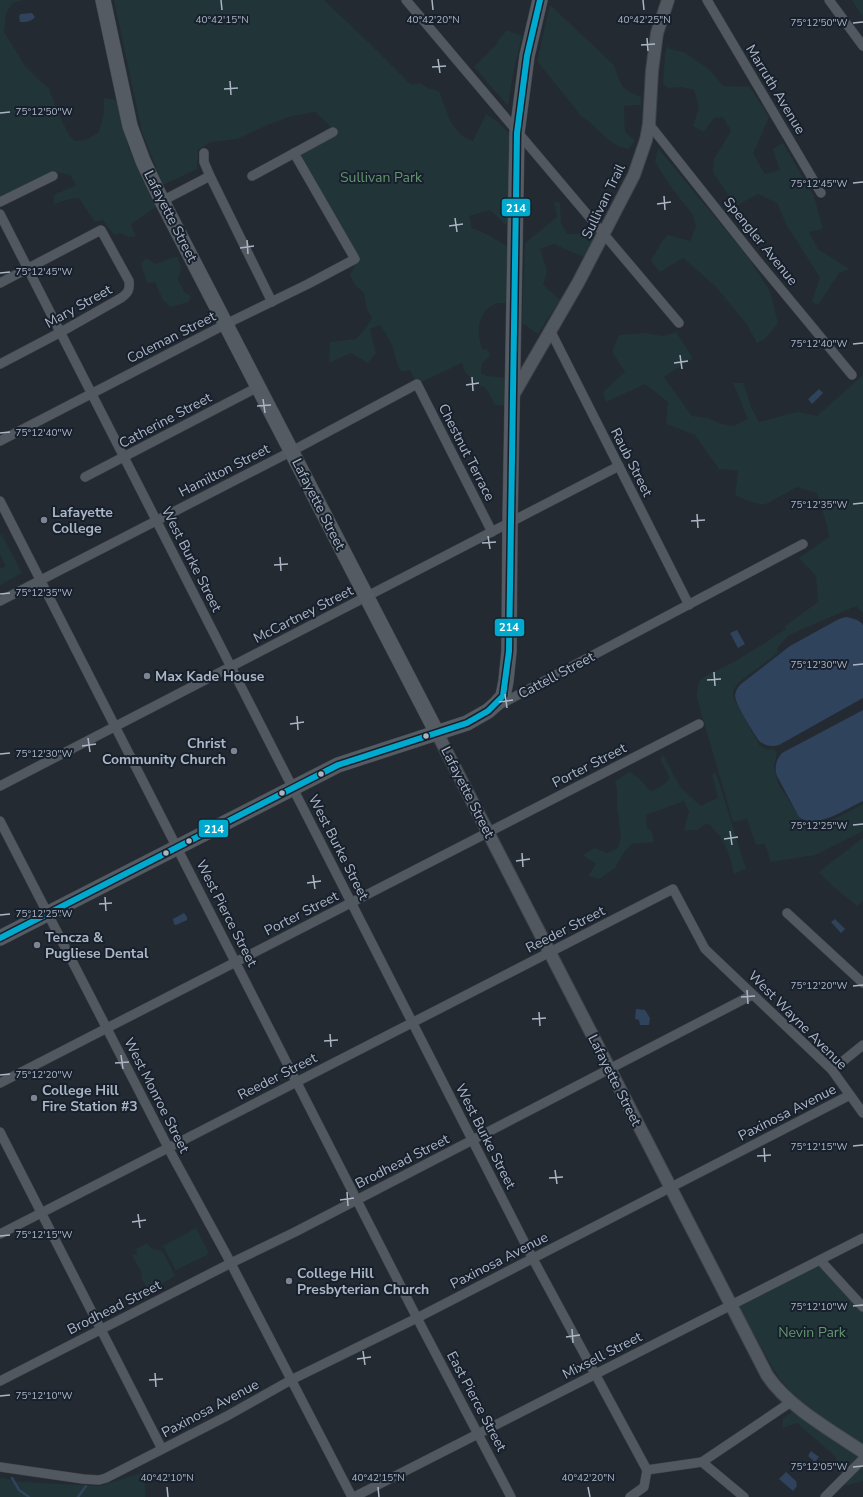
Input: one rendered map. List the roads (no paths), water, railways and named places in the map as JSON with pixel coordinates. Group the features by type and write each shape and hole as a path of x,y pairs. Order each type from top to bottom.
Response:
{"main road":[{"name":"Lafayette Street","path":"103,0 130,126 143,161 162,201 437,733"},
{"path":"488,711 503,696 509,650 517,132 526,56 540,0"},
{"name":"Cattell Street","path":"0,938 338,765 467,723 488,711"}],"street":[{"path":"406,0 605,234 678,323"},
{"name":"Sullivan Trail","path":"512,397 551,332 605,234 634,176 646,140 649,124 652,71 657,33 668,0"},
{"name":"Marruth Avenue","path":"707,0 821,192"},
{"path":"829,0 863,46"},
{"name":"Spengler Avenue","path":"649,124 756,259 852,375"},
{"path":"252,176 333,132"},
{"path":"204,153 204,162 210,176 272,302"},
{"name":"Coleman Street","path":"0,441 355,259 294,153"},
{"path":"0,202 53,176"},
{"path":"162,201 210,176"},
{"name":"West Burke Street","path":"0,214 472,1140 533,1258 647,1470"},
{"name":"Mary Street","path":"0,364 60,332 120,298 129,291 129,281 101,230 28,268"},
{"path":"0,283 28,268"},
{"name":"Raub Street","path":"551,332 689,605"},
{"name":"Hamilton Street","path":"0,601 292,452 417,384"},
{"name":"Chestnut Terrace","path":"417,384 492,532"},
{"name":"Catherine Street","path":"84,477 258,387"},
{"name":"McCartney Street","path":"0,786 619,466"},
{"name":"West Pierce Street","path":"0,501 418,1318"},
{"name":"Cattell Street","path":"488,711 803,544"},
{"name":"Porter Street","path":"0,1083 699,724"},
{"name":"Lafayette Street","path":"437,733 766,1375 791,1402 863,1452"},
{"name":"West Monroe Street","path":"0,821 168,1148 231,1263 353,1497"},
{"name":"Reeder Street","path":"0,1234 673,889"},
{"name":"West Wayne Avenue","path":"673,889 705,949 832,1070 863,1113"},
{"path":"788,913 863,983"},
{"name":"Brodhead Street","path":"0,1381 295,1232 752,995"},
{"path":"832,1070 863,1045"},
{"name":"Paxinosa Avenue","path":"0,1467 99,1480 106,1478 227,1416 292,1380 418,1318 850,1095"},
{"path":"0,1132 162,1449"},
{"name":"Mixsell Street","path":"353,1497 863,1238"},
{"path":"820,1260 863,1307"},
{"name":"East Pierce Street","path":"418,1318 511,1497"},
{"path":"630,1497 644,1488 647,1470 702,1462 791,1402"},
{"path":"825,1497 863,1459"},
{"path":"702,1462 744,1497"}],"water":[{"path":"32,13 35,17 32,20 20,22 19,16 21,14"},
{"path":"819,389 823,393 812,404 808,399"},
{"path":"846,617 858,621 863,625 863,698 779,745 768,746 759,741 738,705 735,695 738,687 790,646 839,619"},
{"path":"737,630 745,644 738,648 730,633"},
{"path":"863,710 863,801 840,813 822,820 806,820 799,817 777,776 776,764 778,758 782,753"},
{"path":"184,913 187,920 176,925 174,924 173,919"},
{"path":"835,919 845,929 841,933 831,922"},
{"path":"636,1009 645,1010 650,1018 649,1025 640,1025 639,1020 635,1019"},
{"path":"811,1451 819,1457 815,1462 808,1456"},
{"path":"786,1472 796,1481 797,1486 793,1491 779,1479"}],"waterway":[{"path":"12,1478 19,1490 29,1497"},
{"path":"78,1497 86,1486"}],"place":[{"name":"Lafayette College","path":"44,520"},
{"name":"Max Kade House","path":"147,676"},
{"name":"Christ Community Church","path":"234,751"},
{"name":"Tencza & Pugliese Dental","path":"37,945"},
{"name":"College Hill Fire Station #3","path":"34,1098"},
{"name":"College Hill Presbyterian Church","path":"289,1281"}],"park label":[{"name":"Sullivan Park","path":"381,177"},
{"name":"Nevin Park","path":"812,1332"}]}
